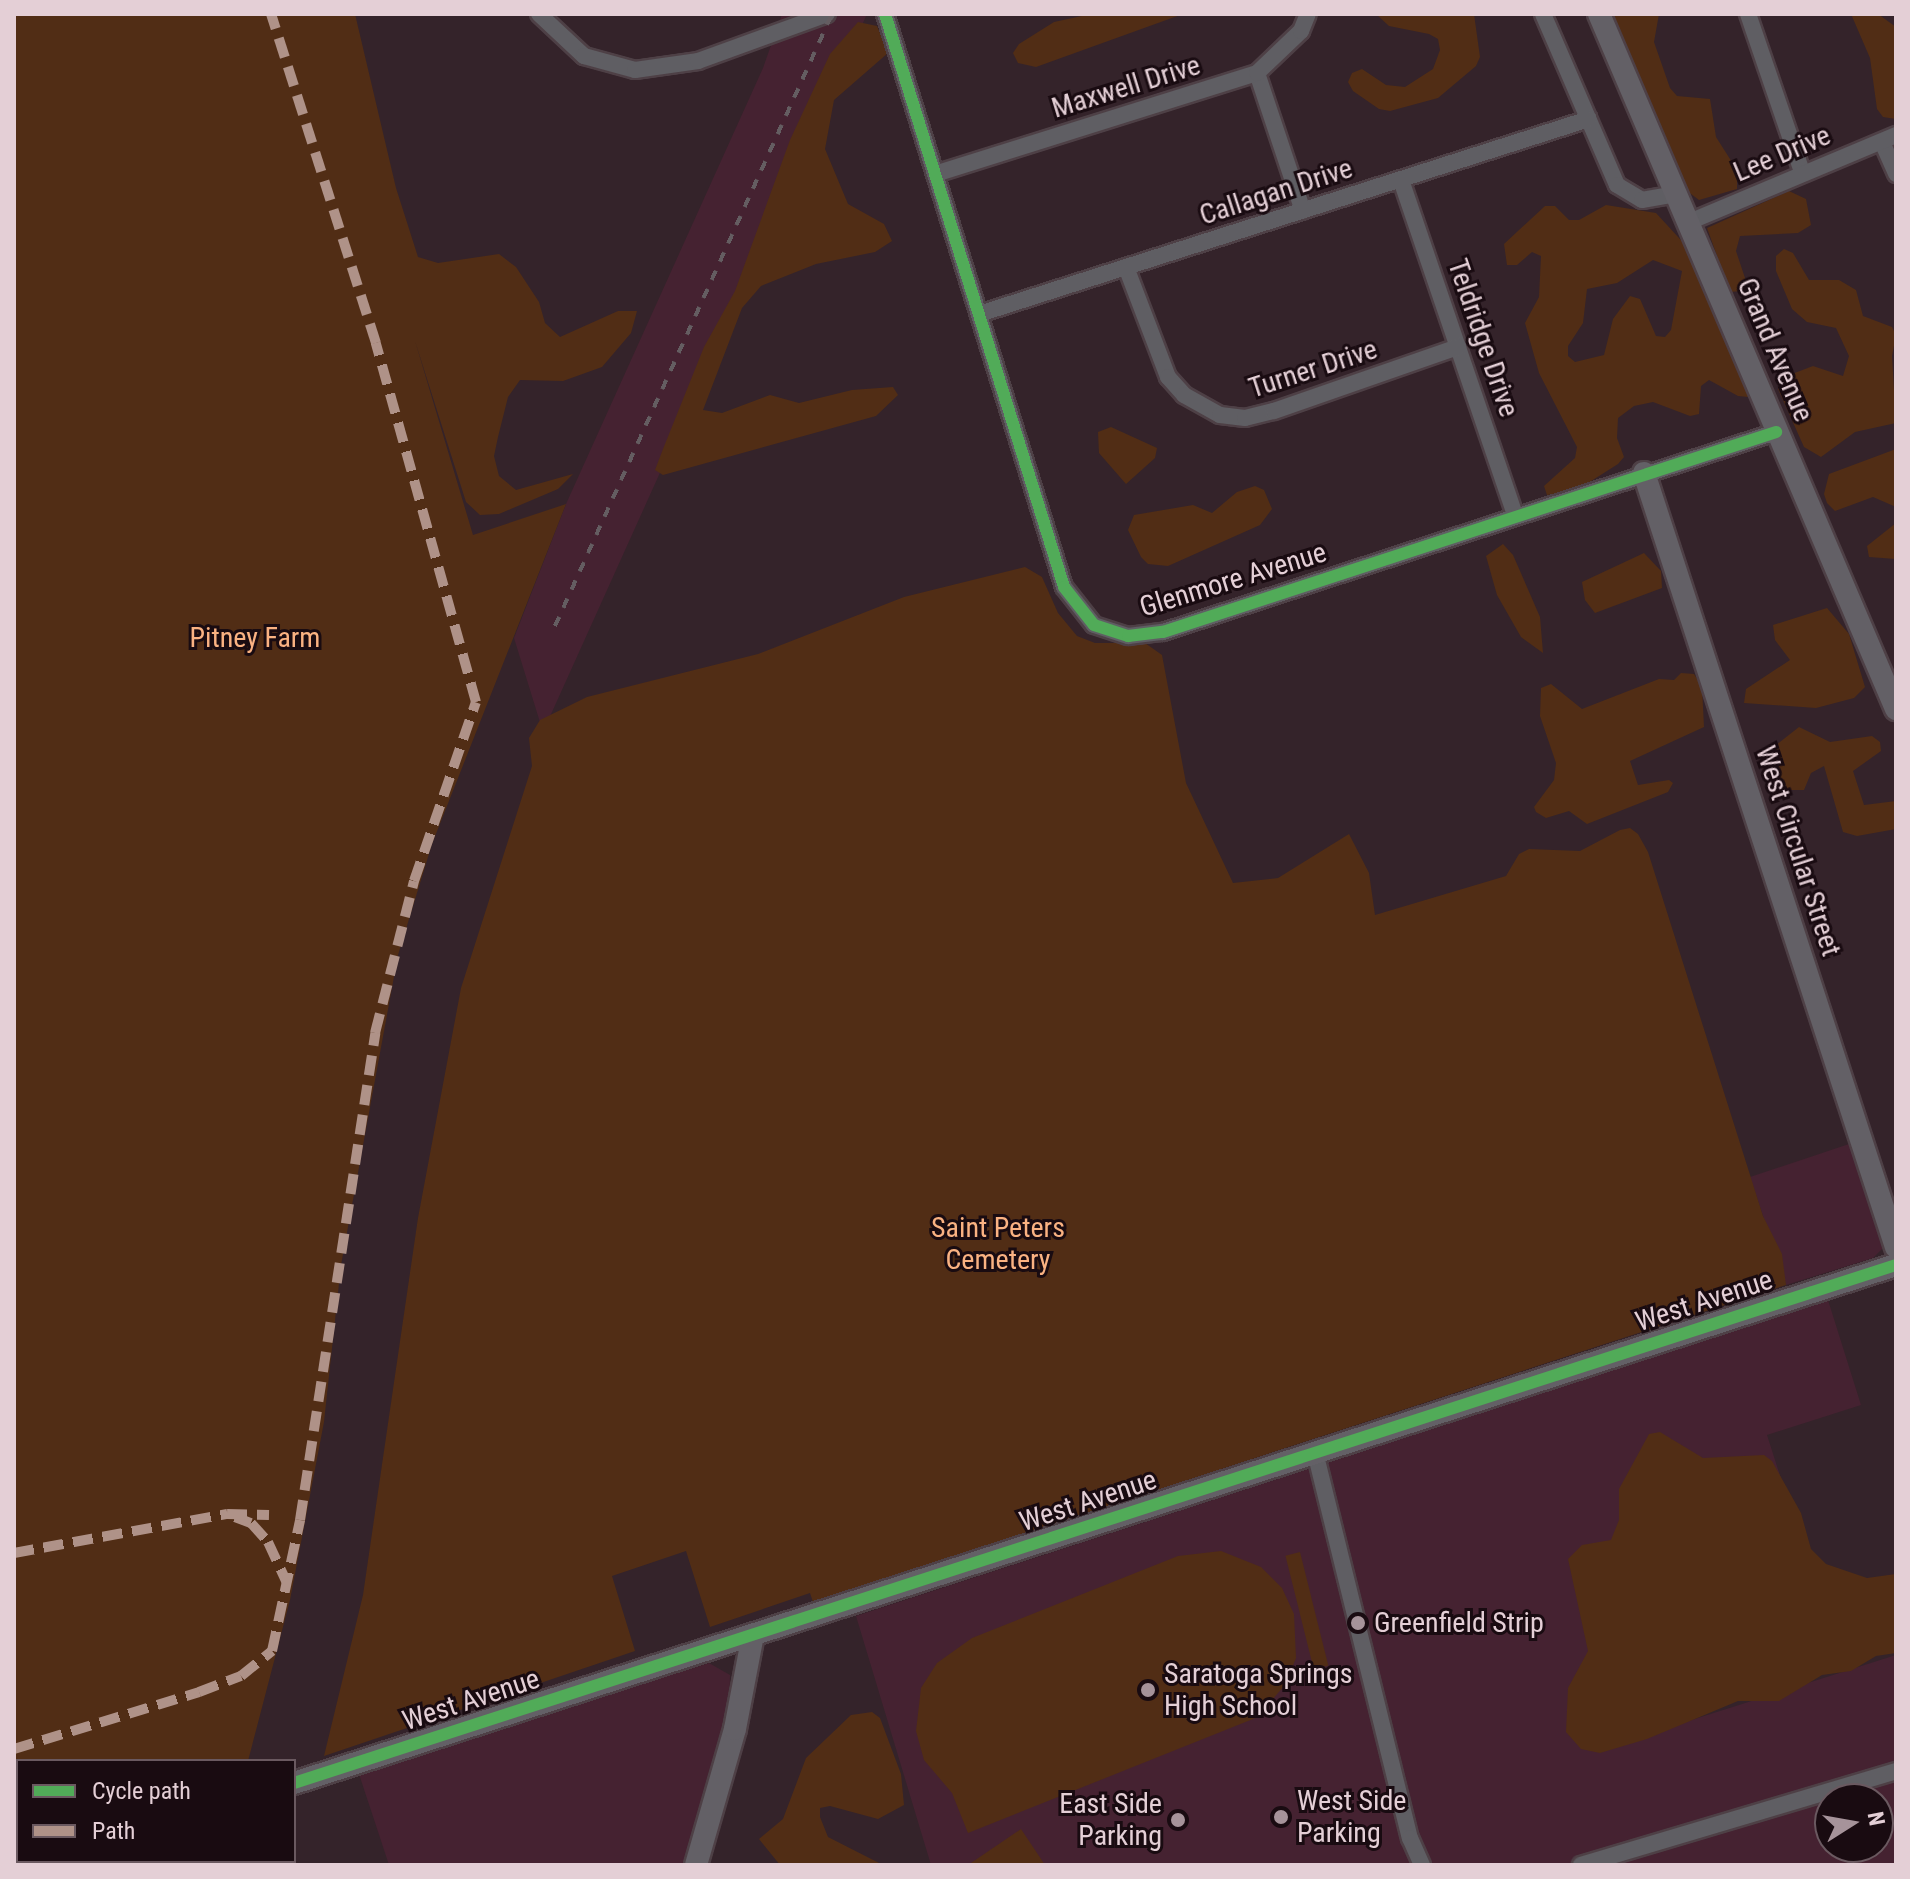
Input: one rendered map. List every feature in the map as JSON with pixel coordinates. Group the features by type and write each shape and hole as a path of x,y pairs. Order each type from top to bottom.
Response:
{"street":[{"path":"539,14 584,56 635,70 698,61 827,14"},
{"name":"Glenmore Avenue","path":"885,14 1064,587 1094,625 1128,636 1163,632 1515,514 1776,432"},
{"name":"Maxwell Drive","path":"935,174 1257,73 1284,51 1308,14"},
{"path":"1543,14 1617,185 1629,195 1642,200 1677,194"},
{"name":"Grand Avenue","path":"1599,14 1896,709"},
{"path":"1748,14 1802,172"},
{"path":"1257,73 1303,211"},
{"name":"Callagan Drive","path":"979,314 1589,119"},
{"path":"1889,138 1896,174"},
{"name":"Lee Drive","path":"1689,222 1889,138"},
{"name":"Teldridge Drive","path":"1401,180 1515,514"},
{"name":"Turner Drive","path":"1126,267 1168,377 1184,395 1220,415 1245,418 1274,411 1458,347"},
{"name":"West Circular Street","path":"1644,473 1896,1247"},
{"name":"West Avenue","path":"296,1782 1896,1265"},
{"path":"1315,1452 1410,1838 1422,1865"},
{"path":"696,1865 735,1729 753,1635"},
{"path":"1581,1865 1896,1771"}],"shaded area":[{"path":"782,14 867,14 543,732 514,638 566,504 763,68"},
{"path":"1852,1143 1884,1247 1873,1258 1786,1285 1750,1177"},
{"name":"Saratoga Springs High School","path":"1828,1300 1861,1405 1767,1435 1793,1516 1679,1724 1896,1655 1896,1865 931,1865 856,1616"},
{"path":"709,1663 730,1675 729,1714 684,1865 389,1865 358,1771"}],"green space":[{"name":"Pitney Farm","path":"14,14 355,14 396,188 418,257 438,263 499,254 516,267 539,302 545,323 560,337 618,311 637,311 631,333 602,367 563,381 520,380 508,397 494,456 499,476 516,490 573,474 558,489 499,514 480,515 466,502 415,341 473,535 566,504 432,844 398,955 341,1265 324,1422 290,1600 249,1759 16,1759 14,1857"},
{"path":"1091,14 1183,14 1036,67 1018,63 1013,53 1019,44 1054,22"},
{"path":"1376,14 1474,14 1480,57 1476,66 1438,98 1390,111 1379,109 1353,91 1348,82 1352,73 1362,69 1386,85 1405,87 1433,69 1440,50 1438,39 1429,34 1389,26"},
{"path":"1613,14 1659,14 1654,42 1670,88 1677,96 1710,99 1716,137 1737,170 1737,189 1699,200 1683,188"},
{"path":"1851,14 1878,14 1896,27 1896,119 1883,117 1877,109 1870,58"},
{"path":"858,22 877,26 888,53 834,100 825,149 848,204 884,224 892,241 875,252 816,264 761,286 742,308 703,410 722,413 770,395 799,403 852,390 893,387 898,395 876,416 663,475 655,470 704,347 735,291 790,140 830,54"},
{"path":"1789,191 1806,199 1811,225 1798,233 1740,236 1736,251 1746,281 1741,291 1730,292 1707,228"},
{"path":"1606,205 1656,213 1690,250 1751,388 1748,397 1738,396 1709,380 1701,386 1699,414 1690,416 1653,402 1634,406 1618,418 1617,438 1624,457 1618,464 1577,490 1547,495 1544,486 1575,458 1577,447 1539,373 1525,323 1539,297 1541,256 1532,252 1517,265 1507,265 1504,244 1545,206 1555,206 1569,220 1579,220","holes":["1653,260 1682,271 1671,330 1665,337 1656,336 1640,299 1630,296 1613,319 1604,355 1575,362 1568,356 1568,346 1583,323 1587,289 1617,283"]},
{"path":"1784,249 1793,253 1809,280 1839,280 1856,290 1863,316 1892,327 1896,335 1892,356 1896,423 1855,432 1821,457 1804,447 1778,389 1792,374 1813,366 1843,376 1849,356 1836,328 1807,322 1792,309 1776,271 1776,256"},
{"path":"1111,427 1157,448 1155,458 1126,484 1099,453 1098,432"},
{"path":"1896,449 1896,507 1873,497 1835,511 1827,503 1824,494 1829,474"},
{"path":"1255,486 1264,490 1272,509 1260,525 1168,566 1148,564 1141,557 1128,530 1134,515 1193,505 1212,513 1237,492"},
{"path":"1896,523 1896,559 1869,557 1867,546"},
{"path":"1503,544 1513,555 1540,617 1543,653 1521,637 1497,595 1486,556"},
{"path":"1644,553 1661,571 1662,588 1595,613 1585,600 1582,582"},
{"name":"Saint Peters Cemetery","path":"1025,567 1042,577 1058,613 1077,636 1095,643 1145,643 1162,655 1186,783 1233,883 1278,878 1349,834 1369,873 1375,915 1506,876 1519,854 1529,849 1580,851 1620,830 1630,828 1638,834 1648,852 1763,1216 1782,1254 1786,1285 813,1602 810,1593 710,1627 686,1551 612,1576 635,1651 324,1756 363,1595 418,1218 461,988 532,766 529,738 540,720 587,697 758,654 904,597"},
{"path":"1827,608 1849,634 1865,687 1854,698 1816,708 1744,703 1746,689 1790,660 1775,640 1773,625"},
{"path":"1681,673 1694,674 1702,687 1704,727 1630,761 1638,785 1669,780 1673,783 1668,792 1587,824 1569,811 1546,818 1536,812 1534,807 1554,780 1556,763 1540,716 1541,688 1551,684 1582,709 1659,679 1674,680"},
{"path":"1799,727 1830,742 1872,736 1880,742 1881,751 1853,771 1864,805 1896,801 1896,829 1857,836 1843,832 1824,766 1811,773 1804,790 1775,790 1762,756"},
{"path":"1660,1432 1703,1458 1764,1455 1772,1461 1801,1513 1811,1549 1826,1564 1867,1578 1896,1574 1896,1653 1876,1656 1851,1671 1822,1675 1779,1701 1738,1701 1647,1739 1600,1753 1581,1749 1566,1732 1568,1688 1588,1651 1568,1559 1582,1545 1611,1540 1619,1520 1619,1489 1649,1434"},
{"path":"1221,1551 1261,1567 1282,1588 1294,1614 1296,1658 1285,1685 1266,1707 1268,1713 968,1833 952,1793 924,1760 916,1731 921,1688 937,1663 972,1638 1178,1556"},
{"path":"1300,1552 1328,1666 1314,1669 1285,1556"},
{"path":"872,1712 880,1718 901,1774 904,1805 878,1819 830,1806 820,1808 820,1817 828,1837 883,1865 780,1865 759,1839 783,1819 806,1758 851,1715"},
{"path":"1021,1829 1045,1865 968,1865"}],"railway":[{"path":"555,626 832,14"}],"marked path":[{"path":"14,1749 199,1692 241,1676 272,1651 300,1520 375,1033 414,881 476,702 376,343 271,14"},
{"path":"14,1553 227,1514 269,1515"},
{"path":"235,1517 251,1523 268,1542 287,1583"}],"cycle path":[{"path":"885,14 1064,587 1094,625 1128,636 1163,632 1776,432"},
{"path":"296,1782 1896,1265"}],"place":[{"name":"Greenfield Strip","path":"1358,1623"},
{"name":"Saratoga Springs High School","path":"1148,1690"},
{"name":"West Side Parking","path":"1281,1817"},
{"name":"East Side Parking","path":"1178,1820"}]}
